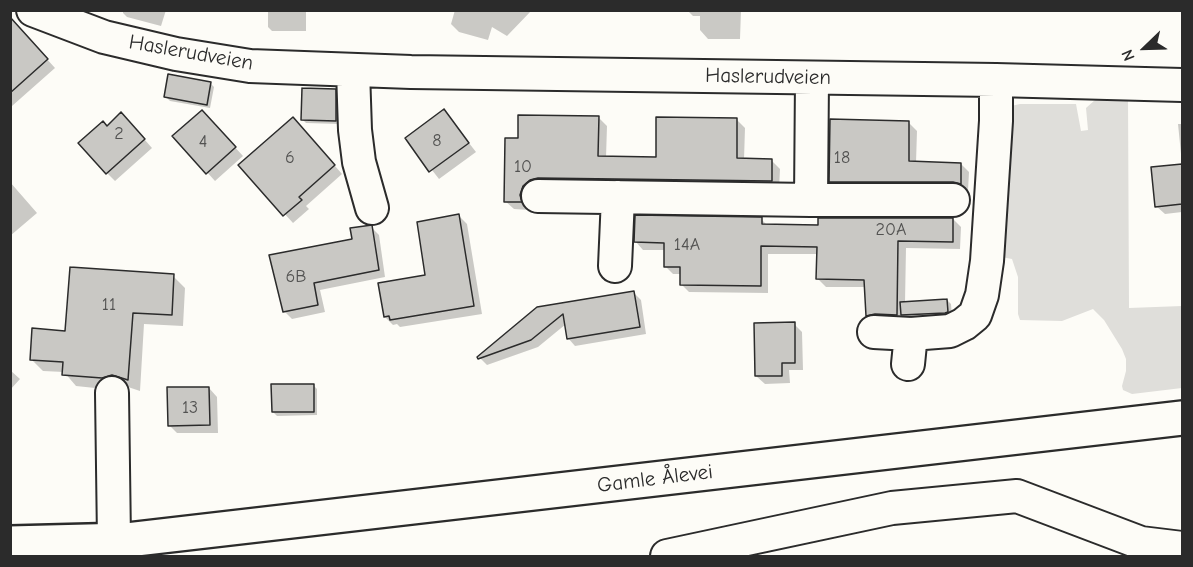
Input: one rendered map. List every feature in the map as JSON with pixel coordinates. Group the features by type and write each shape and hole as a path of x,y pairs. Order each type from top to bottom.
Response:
{"main road":[{"name":"Gamle Ålevei","path":"10,543 123,546 1182,418"}],"street":[{"name":"Haslerudveien","path":"33,10 104,37 176,54 250,66 353,71 647,74 1182,85"},
{"path":"353,71 355,130 359,162 372,208"},
{"path":"811,200 812,79"},
{"path":"874,332 909,349 964,324 975,315 982,295 987,261 996,80"},
{"path":"538,196 953,200"},
{"path":"615,266 618,197"},
{"path":"112,393 123,546"},
{"path":"667,556 892,508 1017,496 1141,543 1182,548"}],"shaded area":[{"path":"1128,98 1129,308 1182,306 1182,388 1132,394 1123,390 1126,359 1104,320 1093,309 1062,321 1020,320 1018,277 1012,259 996,256 1011,106 1076,104 1081,131 1088,130 1086,108 1095,100"}],"building":[{"path":"10,17 48,59 10,93"},
{"path":"168,74 211,82 207,105 164,97"},
{"path":"302,88 336,89 336,121 301,120"},
{"path":"444,109 469,143 429,172 405,138"},
{"path":"202,110 236,147 206,174 172,136"},
{"path":"121,112 145,139 106,174 78,143 103,121 107,126"},
{"path":"518,115 599,116 598,156 656,157 656,117 737,118 737,158 772,159 772,181 538,178 530,180 523,186 520,195 522,202 504,202 505,138 518,138"},
{"path":"293,117 335,165 299,197 302,200 283,216 238,165"},
{"path":"830,119 909,121 909,161 961,163 961,184 953,182 829,182"},
{"path":"1182,164 1182,204 1155,207 1151,167"},
{"path":"459,214 474,306 390,320 389,316 384,317 378,283 425,275 417,222"},
{"path":"635,215 762,217 762,224 818,225 818,218 953,218 953,242 898,241 897,315 866,316 864,280 816,279 817,247 761,246 761,286 680,285 680,267 664,267 664,243 634,242"},
{"path":"372,225 379,270 314,283 318,305 283,312 269,255 352,239 350,228"},
{"path":"70,267 174,274 172,315 133,313 128,380 112,375 102,378 62,375 63,362 30,360 32,328 65,331"},
{"path":"634,291 640,327 567,339 563,314 531,340 478,359 477,357 537,307"},
{"path":"947,299 948,312 901,315 900,302"},
{"path":"795,322 795,363 782,363 782,376 755,376 754,323"},
{"path":"271,384 314,384 314,412 272,412"},
{"path":"167,387 209,387 210,425 168,426"}]}
